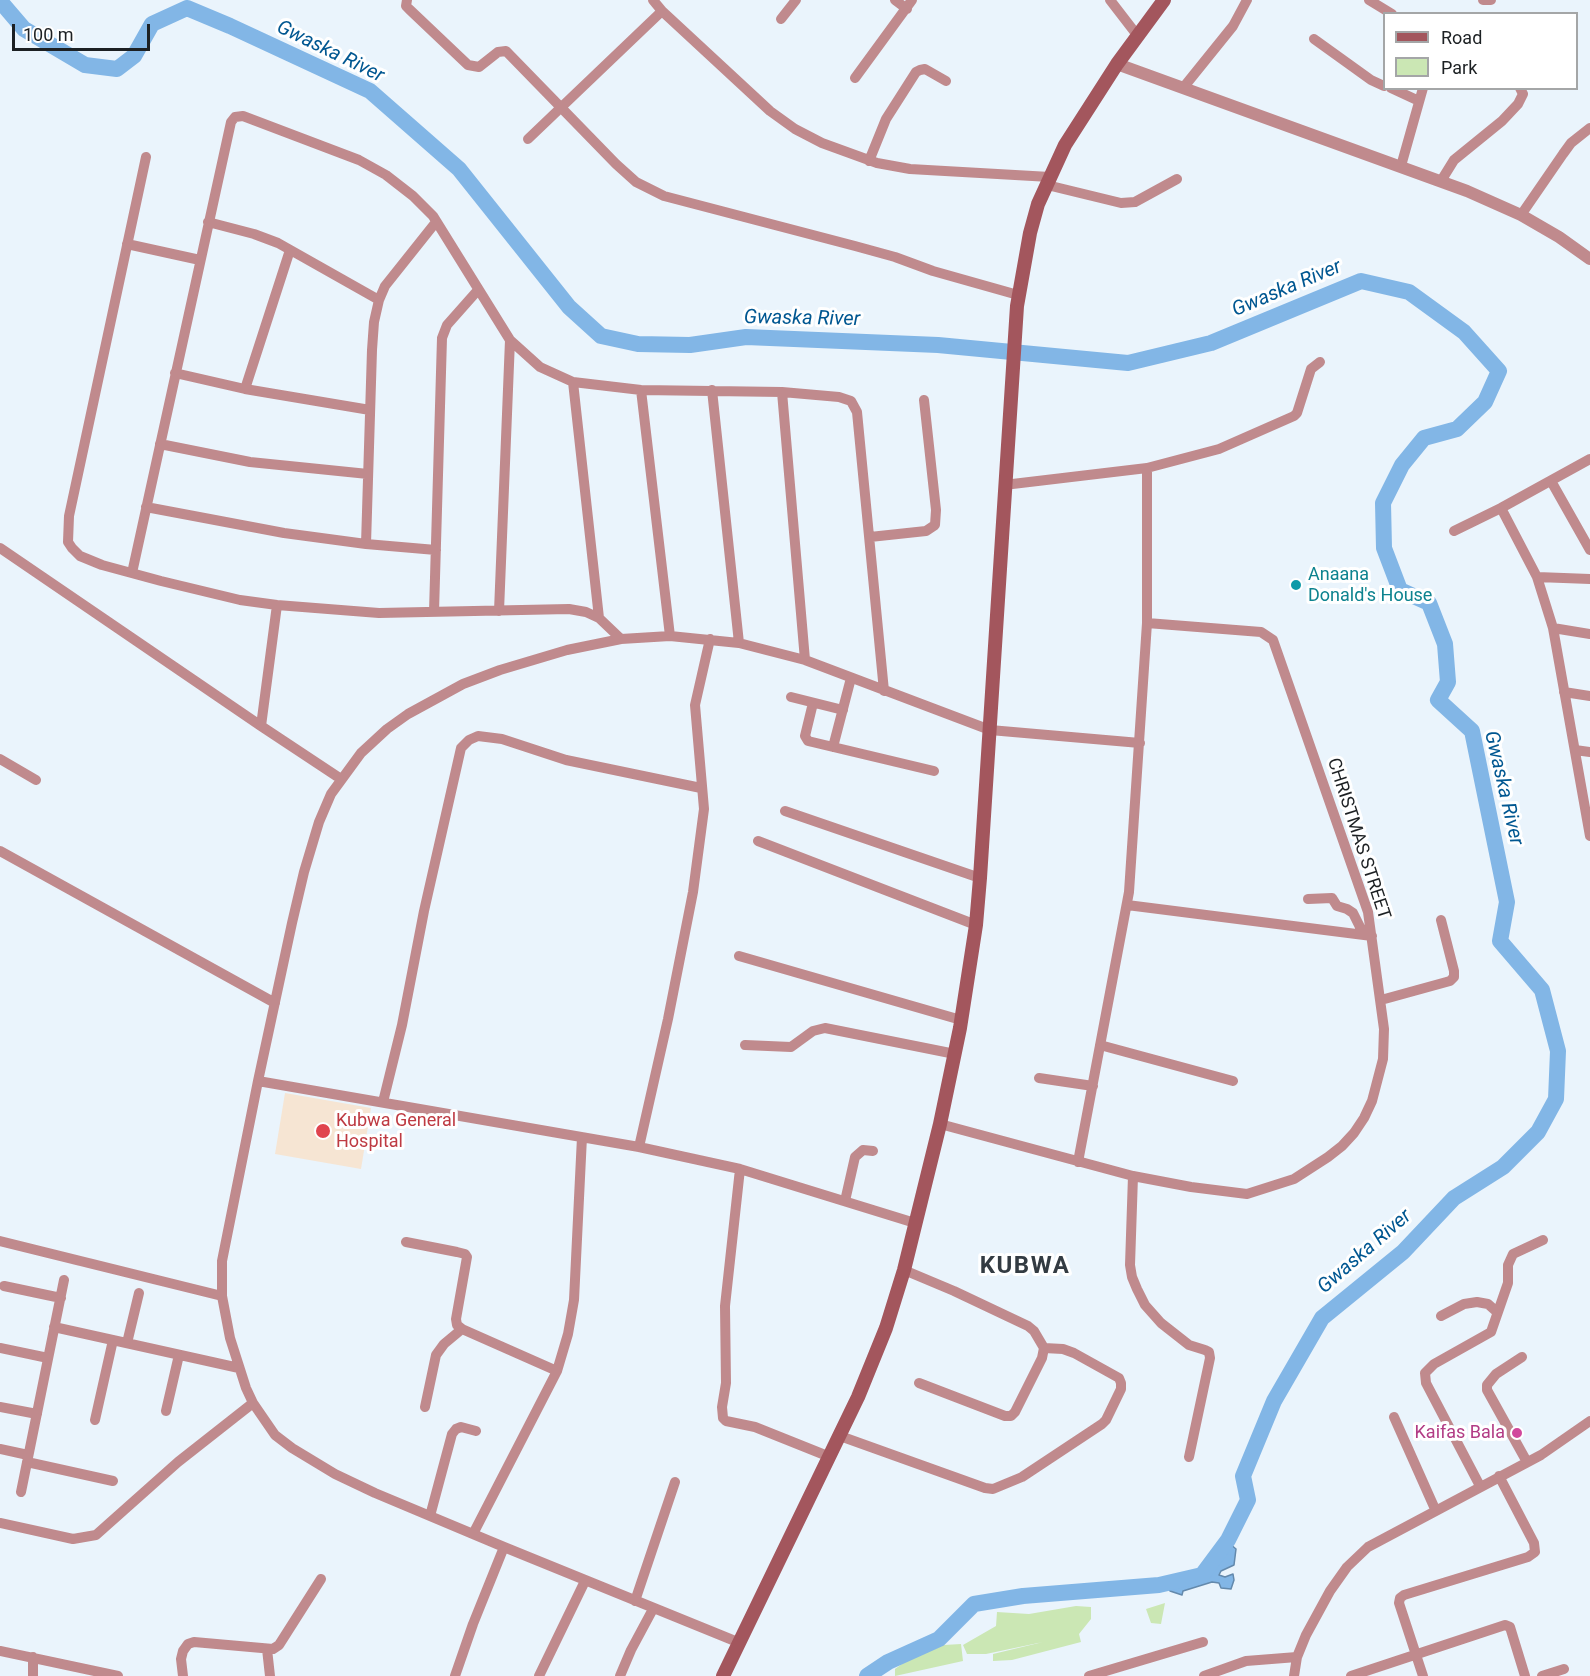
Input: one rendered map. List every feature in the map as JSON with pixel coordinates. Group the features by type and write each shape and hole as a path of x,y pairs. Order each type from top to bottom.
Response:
{"main road":[{"path":"723,1676 858,1397 886,1328 904,1270 955,1054 976,925 981,878 1016,317 1030,233 1038,204 1065,145 1116,64 1164,0"}],"street":[{"path":"407,0 406,6 468,65 479,67 498,52 506,51 616,164 636,182 664,196 895,257 933,271 1018,295"},
{"path":"653,0 770,111 795,129 869,161 924,171 1048,181 1121,203 1135,202 1177,179"},
{"path":"781,20 796,0"},
{"path":"855,78 910,4 895,0"},
{"path":"1110,0 1137,35"},
{"path":"1183,88 1233,26 1247,0"},
{"path":"1369,0 1383,3"},
{"path":"1483,0 1491,0"},
{"path":"528,139 662,11"},
{"path":"1314,39 1371,80 1383,86"},
{"path":"1116,64 1441,181 1521,215 1590,259"},
{"path":"869,161 886,119 916,72 925,69 946,81"},
{"path":"1395,90 1419,101"},
{"path":"1401,166 1422,90"},
{"path":"1441,181 1454,160 1502,121 1518,104 1523,94 1521,90"},
{"path":"132,573 231,122 235,117 243,116 359,160 386,175 413,196 436,222 510,340 540,367 573,382 641,390 782,392 838,396 851,401 857,412 884,691"},
{"path":"1521,215 1571,143 1590,128"},
{"path":"146,157 69,516 68,542 80,556 132,573 240,600 277,605 380,613 569,609 586,612 600,618 621,639"},
{"path":"208,222 254,234 290,250 379,300"},
{"path":"366,544 374,322 385,286 436,222"},
{"path":"127,244 200,260"},
{"path":"245,389 290,250"},
{"path":"434,612 442,338 447,324 478,290"},
{"path":"499,611 510,340"},
{"path":"1004,486 1147,468 1219,449 1294,416 1297,413 1311,369 1320,362"},
{"path":"175,373 245,389 370,410"},
{"path":"573,382 600,618"},
{"path":"641,390 670,636"},
{"path":"712,390 739,643"},
{"path":"782,392 805,660"},
{"path":"870,537 926,531 935,525 936,510 924,400"},
{"path":"160,444 250,462 368,474"},
{"path":"1454,531 1590,459"},
{"path":"1078,1162 1129,892 1147,623 1147,468"},
{"path":"1551,481 1590,550"},
{"path":"146,507 284,533 366,544 436,550"},
{"path":"1501,508 1537,577 1553,628 1588,811 1590,836"},
{"path":"0,548 341,779"},
{"path":"1537,577 1590,579"},
{"path":"261,726 277,605"},
{"name":"CHRISTMAS STREET","path":"940,1124 1133,1176 1191,1187 1247,1194 1294,1179 1342,1146 1365,1118 1383,1059 1384,1029 1361,888 1273,640 1261,632 1147,623"},
{"path":"1553,628 1590,634"},
{"path":"740,1643 430,1516 318,1465 292,1448 269,1428 253,1403 230,1338 220,1274 223,1249 304,872 327,803 341,779 361,753 387,729 408,714 463,684 500,670 567,650 621,639 670,636 739,643 805,660 990,730 1140,743"},
{"path":"639,1147 668,1019 693,892 704,809 695,705 710,639"},
{"path":"833,747 851,678"},
{"path":"1564,693 1590,696"},
{"path":"791,697 843,710"},
{"path":"813,703 805,736 808,741 934,771"},
{"path":"383,1102 402,1025 424,911 461,748 469,740 478,736 502,739 566,760 701,788"},
{"path":"1575,750 1590,752"},
{"path":"0,759 36,780"},
{"path":"785,811 981,878"},
{"path":"758,841 976,925"},
{"path":"0,850 275,1003"},
{"path":"1308,899 1332,898 1337,906 1353,913 1368,935"},
{"path":"1126,905 1368,935"},
{"path":"1381,1000 1450,981 1454,977 1441,920"},
{"path":"739,956 961,1020"},
{"path":"745,1045 791,1047 813,1031 825,1028 955,1054"},
{"path":"1100,1045 1233,1081"},
{"path":"1039,1078 1093,1086"},
{"path":"258,1081 639,1147 740,1169 915,1223"},
{"path":"473,1534 557,1371 568,1334 574,1300 582,1137"},
{"path":"845,1201 855,1157 863,1150 873,1151"},
{"path":"740,1169 724,1305 726,1383 722,1407 723,1418 755,1427 830,1457"},
{"path":"1133,1176 1130,1265 1137,1289 1145,1305 1161,1323 1189,1345 1209,1352 1210,1358 1189,1457"},
{"path":"1480,1486 1426,1383 1425,1373 1434,1364 1491,1332 1508,1283 1508,1264 1514,1254 1543,1240"},
{"path":"0,1241 222,1296"},
{"path":"406,1242 457,1252 467,1257 456,1319 457,1325 557,1371"},
{"path":"904,1270 1028,1326 1038,1335 1044,1348 1042,1358 1016,1413 1011,1416 1005,1416 919,1383"},
{"path":"21,1492 64,1280"},
{"path":"3,1286 61,1298"},
{"path":"127,1343 139,1293"},
{"path":"1441,1316 1464,1304 1477,1302 1488,1304 1497,1312"},
{"path":"54,1327 239,1368"},
{"path":"425,1407 436,1355 444,1344 462,1329"},
{"path":"95,1420 113,1340"},
{"path":"0,1348 48,1358"},
{"path":"840,1436 985,1488 993,1489 1022,1477 1102,1424 1121,1389 1119,1378 1074,1353 1063,1349 1044,1348"},
{"path":"166,1412 179,1355"},
{"path":"1522,1357 1496,1374 1487,1385 1487,1389 1527,1462"},
{"path":"0,1523 73,1539 96,1535 178,1462 253,1403"},
{"path":"0,1407 37,1414"},
{"path":"1394,1417 1435,1509"},
{"path":"1294,1676 1297,1657 1330,1591 1347,1567 1368,1546 1527,1462 1557,1445 1590,1421"},
{"path":"430,1516 452,1434 461,1427 476,1431"},
{"path":"0,1449 113,1480"},
{"path":"1423,1676 1399,1603 1404,1594 1528,1557 1535,1552 1534,1543 1500,1476"},
{"path":"635,1600 675,1482"},
{"path":"455,1676 504,1547"},
{"path":"183,1676 181,1659 183,1652 188,1644 194,1642 267,1649 273,1649 279,1645 321,1579"},
{"path":"539,1676 585,1581"},
{"path":"620,1676 653,1609"},
{"path":"1351,1676 1507,1625 1510,1627 1525,1676"},
{"path":"1089,1676 1203,1642"},
{"path":"267,1649 270,1676"},
{"path":"0,1651 118,1676"},
{"path":"33,1657 33,1676"},
{"path":"1204,1676 1246,1660 1297,1657"},
{"path":"1542,1676 1564,1669"}],"shaded area":[{"name":"Kubwa General Hospital","path":"285,1093 371,1108 361,1169 275,1154"}],"green space":[{"path":"1165,1603 1161,1624 1151,1623 1146,1609"},
{"path":"1076,1606 1091,1607 1091,1619 1079,1634 1081,1642 1012,1660 993,1661 993,1654 1043,1642 986,1654 967,1654 963,1645 996,1626 997,1612 1029,1614"},
{"path":"961,1644 963,1661 895,1676 895,1669 906,1661 944,1645"}],"water":[{"path":"1229,1543 1236,1549 1234,1565 1221,1571 1219,1575 1225,1577 1233,1574 1231,1589 1221,1588 1219,1583 1212,1582 1183,1591 1182,1595 1170,1591 1167,1585 1204,1576"}],"waterway":[{"name":"Gwaska River","path":"0,1 24,29 85,65 117,69 134,56 152,24 187,8 370,91 459,169 569,307 601,336 638,344 690,345 746,337 938,345 1128,363 1211,343 1361,281 1409,292 1464,332 1499,371 1485,402 1457,429 1424,438 1402,465 1383,503 1384,548 1400,590 1429,603 1445,644 1448,682 1438,700 1472,731 1507,902 1500,941 1542,990 1558,1051 1556,1099 1538,1132 1503,1167 1454,1198 1403,1252 1322,1318 1274,1401 1243,1476 1248,1500 1228,1540 1202,1575 1159,1585 1023,1596 974,1604 939,1639 888,1662 867,1676"}],"place":[{"name":"Anaana Donald's House","path":"1296,585"},
{"name":"Kubwa General Hospital","path":"323,1131"},
{"name":"Kaifas Bala","path":"1517,1433"}],"district":[{"name":"KUBWA","path":"1025,1267"}]}
